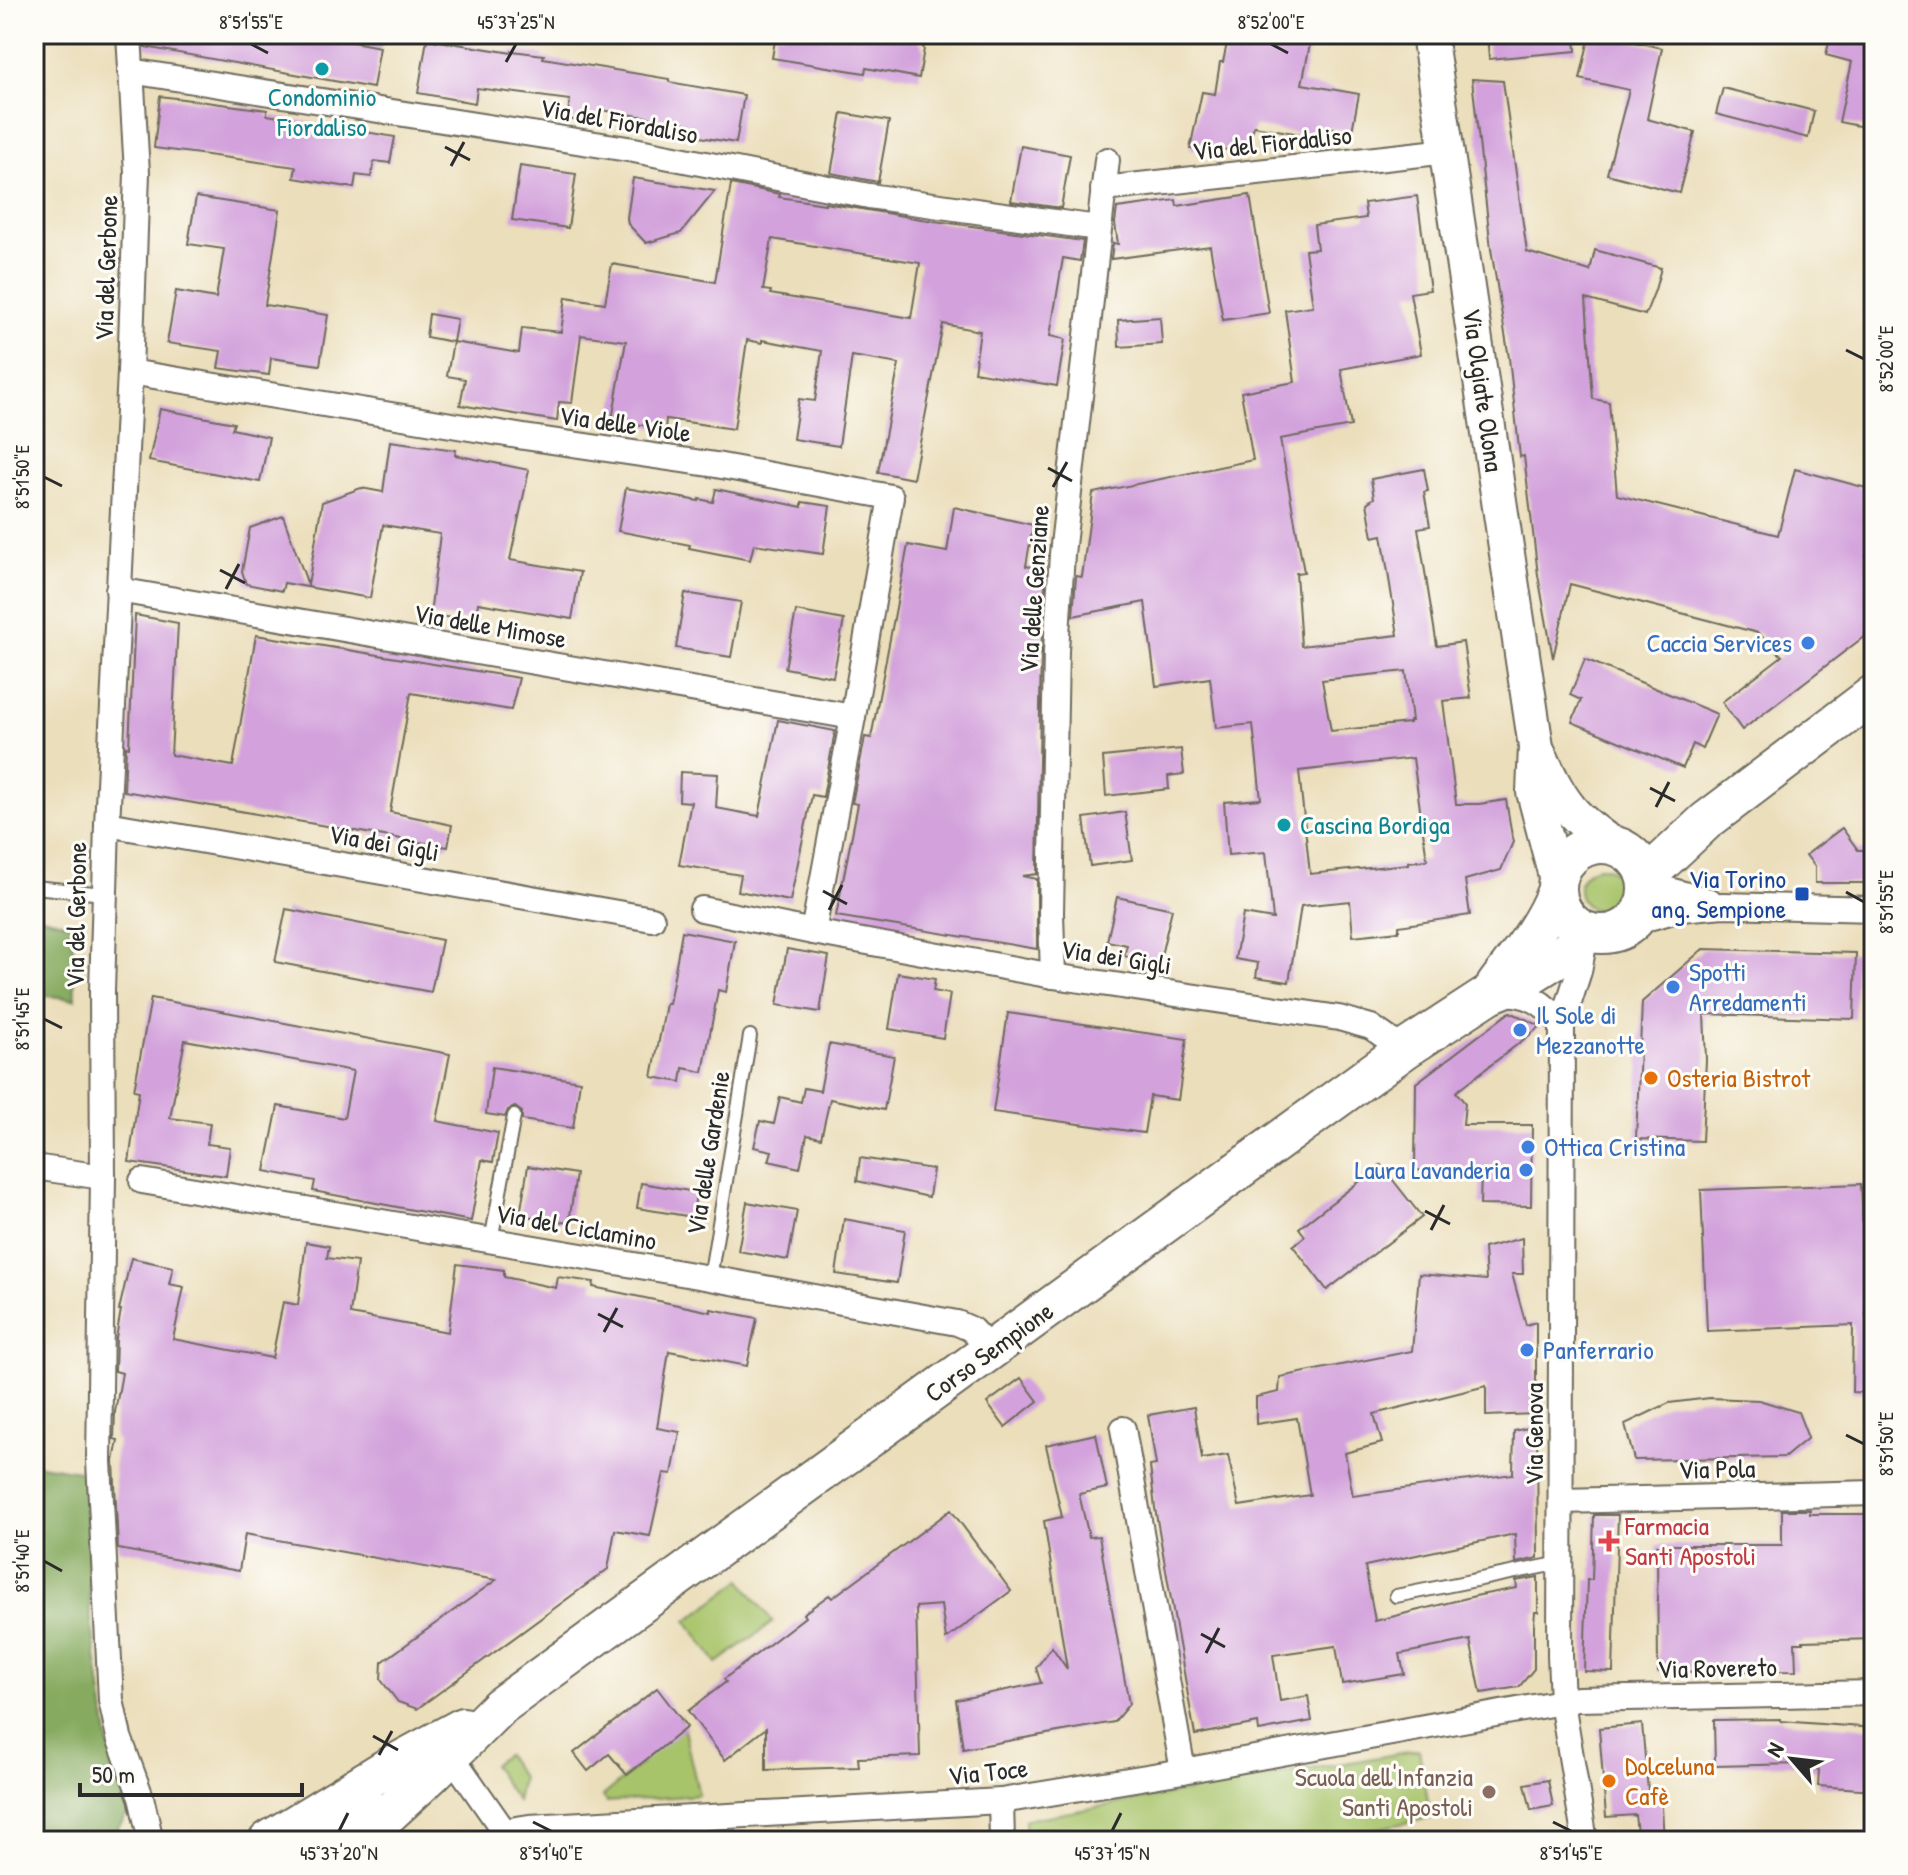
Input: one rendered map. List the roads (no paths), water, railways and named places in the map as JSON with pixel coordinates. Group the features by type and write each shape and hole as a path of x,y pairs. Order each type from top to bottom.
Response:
{"main road":[{"name":"Corso Sempione","path":"1634,922 1646,900 1647,880 1706,821 1874,694"},
{"name":"Corso Sempione","path":"1490,994 1539,929 1548,913 1562,866 1569,856 1598,843 1615,845 1706,821"},
{"path":"1615,845 1636,858 1647,880"},
{"path":"1557,886 1559,904 1564,913 1584,931 1612,933 1634,922"},
{"name":"Corso Sempione","path":"268,1841 387,1768 490,1714 1404,1050 1490,994 1519,982 1562,955 1584,931"},
{"name":"Corso Sempione","path":"355,1841 442,1764 490,1714"}],"street":[{"name":"Via del Gerbone","path":"129,34 137,173 104,894 99,1461 110,1688 119,1737 141,1797 151,1841"},
{"name":"Via Olgiate Olona","path":"1429,34 1536,747 1534,792 1557,886"},
{"name":"Via del Fiordaliso","path":"130,71 634,150 869,196 1098,228"},
{"name":"Via del Fiordaliso","path":"1103,189 1448,151"},
{"name":"Via delle Genziane","path":"1053,976 1051,913 1056,651 1062,554 1107,160"},
{"name":"Via delle Viole","path":"130,372 524,437 716,465 891,497 853,717"},
{"name":"Via delle Mimose","path":"118,590 853,717"},
{"path":"813,932 853,717"},
{"name":"Via Olgiate Olona","path":"1536,747 1570,810 1615,845"},
{"name":"Via dei Gigli","path":"107,824 652,919"},
{"path":"1647,880 1723,905"},
{"path":"1634,922 1681,909 1723,905 1874,909"},
{"name":"Via dei Gigli","path":"702,909 1053,976 1355,1021 1371,1027 1404,1050"},
{"name":"Via Genova","path":"1584,931 1586,942 1562,1025 1560,1655 1562,1702 1585,1841"},
{"path":"1490,994 1530,997 1551,1011 1562,1025"},
{"path":"34,1167 103,1177"},
{"name":"Via del Ciclamino","path":"142,1181 957,1323 971,1329 991,1350"},
{"path":"1123,1429 1183,1771"},
{"name":"Via Pola","path":"1562,1501 1874,1493"},
{"name":"Via Rovereto","path":"1562,1702 1578,1699 1874,1693"},
{"name":"Via Toce","path":"442,1764 497,1836 535,1826 1001,1801 1562,1702"},
{"path":"329,1841 442,1764"},
{"path":"1001,1801 1002,1841"}],"lane":[{"path":"34,887 104,894"},
{"name":"Via delle Gardenie","path":"710,1278 750,1036"},
{"path":"491,1241 514,1116"},
{"path":"1396,1596 1561,1563"}],"place":[{"name":"Condominio Fiordaliso","path":"322,69"},
{"name":"Caccia Services","path":"1808,643"},
{"name":"Cascina Bordiga","path":"1284,825"},
{"name":"Via Torino ang. Sempione","path":"1802,894"},
{"name":"Spotti Arredamenti","path":"1673,987"},
{"name":"Il Sole di Mezzanotte","path":"1520,1030"},
{"name":"Osteria Bistrot","path":"1651,1078"},
{"name":"Ottica Cristina","path":"1528,1147"},
{"name":"Laura Lavanderia","path":"1526,1170"},
{"name":"Panferrario","path":"1527,1350"},
{"name":"Farmacia Santi Apostoli","path":"1609,1541"},
{"name":"Dolceluna Cafè","path":"1609,1781"},
{"name":"Scuola dell'Infanzia Santi Apostoli","path":"1489,1792"}]}
